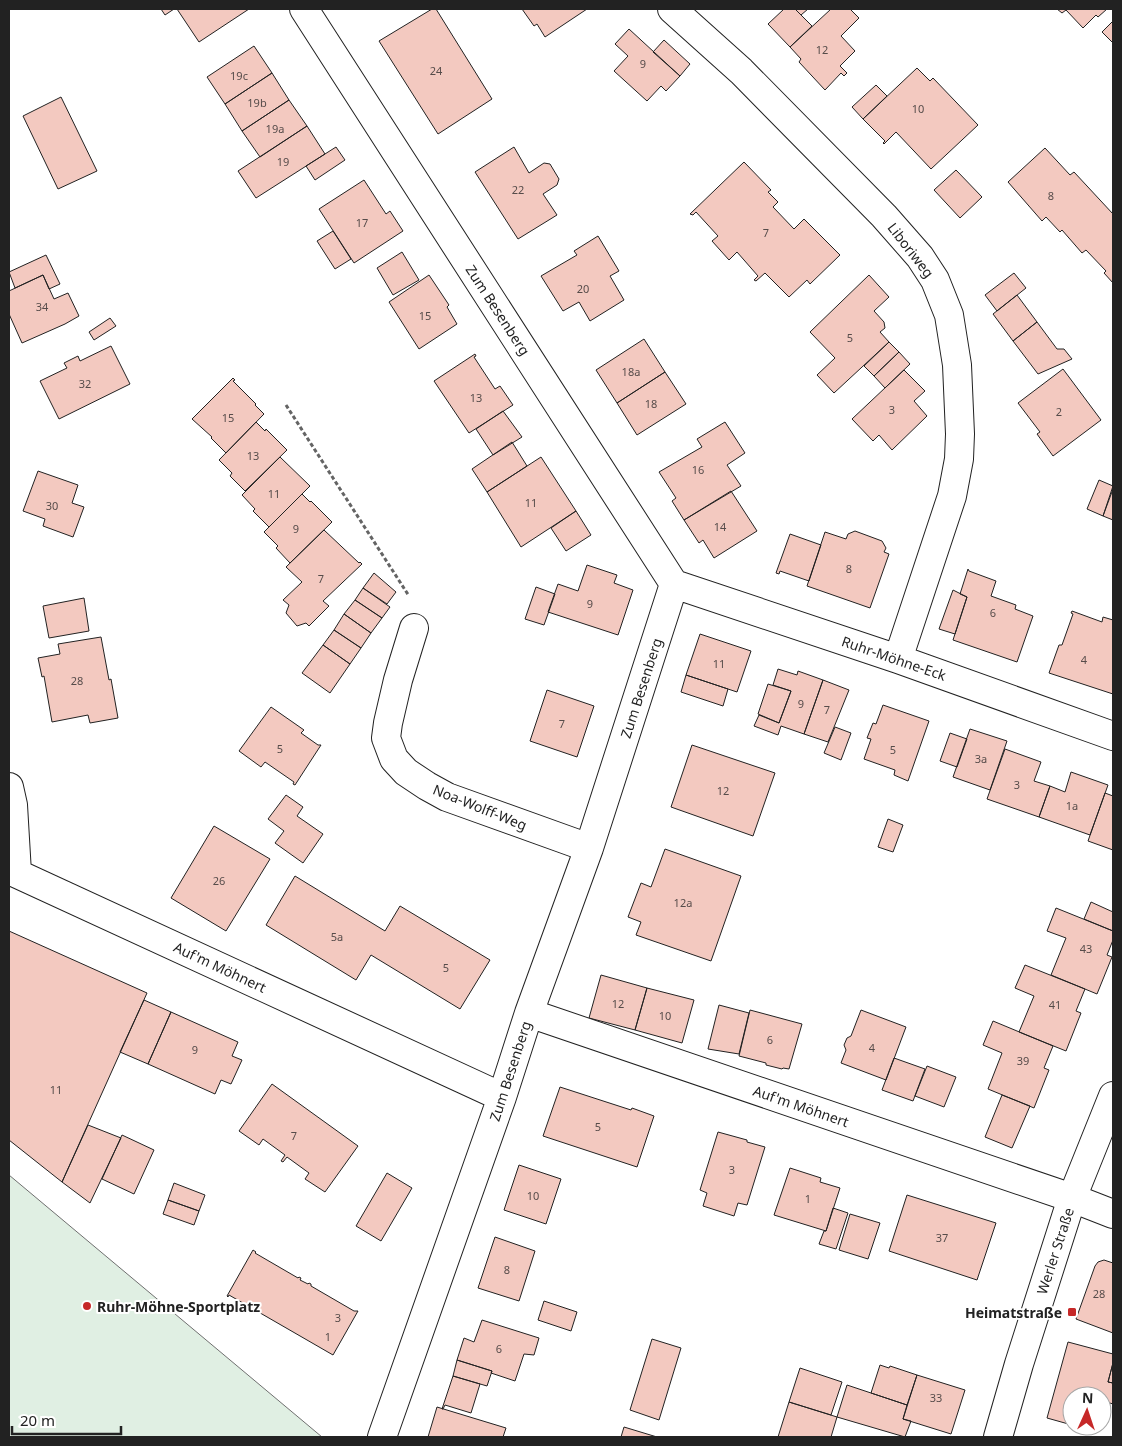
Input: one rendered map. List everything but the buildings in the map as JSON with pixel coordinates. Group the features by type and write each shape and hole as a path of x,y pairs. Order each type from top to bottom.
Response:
{"street":[{"name":"Zum Besenberg","path":"304,9 674,584 590,848 529,1013 502,1097 382,1437"},
{"name":"Liboriweg","path":"672,9 740,71 884,216 920,256 935,280 949,315 957,365 960,434 959,459 952,496 898,659"},
{"name":"Ruhr-Möhne-Eck","path":"674,584 898,659 1113,736"},
{"name":"Noa-Wolff-Weg","path":"414,628 398,680 388,723 386,738 394,759 406,772 447,797 590,848"},
{"name":"Auf'm Möhnert","path":"9,787 13,805 13,872 502,1097"},
{"name":"Auf'm Möhnert","path":"529,1013 1072,1198"},
{"name":"Werler Straße","path":"998,1437 1019,1364 1072,1198 1113,1096"},
{"path":"1072,1198 1113,1214"}],"path":[{"path":"286,405 413,603 414,628"}],"green space":[{"name":"Ruhr-Möhne-Sportplatz","path":"9,1175 322,1437 9,1437"}],"place":[{"name":"Ruhr-Möhne-Sportplatz","path":"87,1306"},
{"name":"Heimatstraße","path":"1072,1312"}]}
